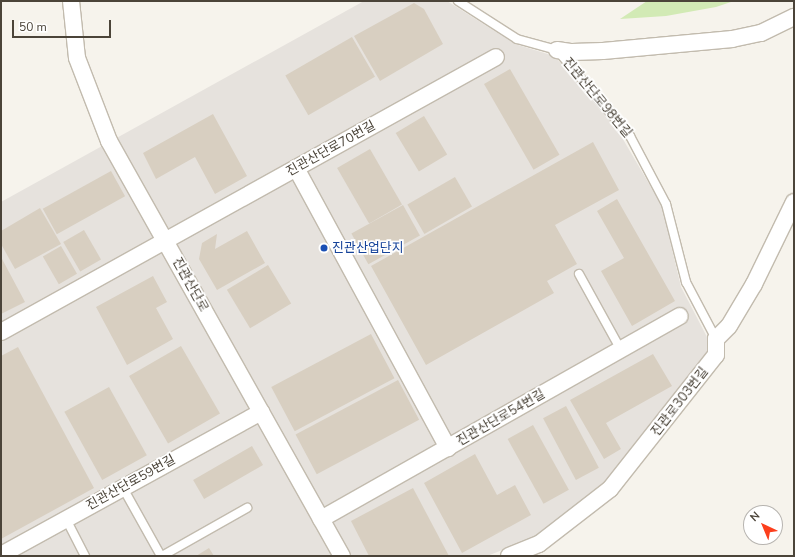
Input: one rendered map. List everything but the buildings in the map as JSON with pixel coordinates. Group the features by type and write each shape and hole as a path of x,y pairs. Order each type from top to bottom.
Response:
{"street":[{"name":"진관산단로","path":"71,1 77,58 85,83 109,141 342,556"},
{"path":"557,50 572,52 603,51 732,39 761,33 794,17"},
{"name":"진관산단로70번길","path":"165,241 496,57"},
{"path":"296,168 448,448"},
{"path":"716,339 729,326 754,284 794,202"},
{"path":"1,332 165,241"},
{"name":"진관산단로54번길","path":"321,519 680,316"},
{"name":"진관로303번길","path":"509,556 538,544 610,489 716,355 716,339"},
{"name":"진관산단로59번길","path":"1,555 261,412"}],"lane":[{"name":"진관산단로98번길","path":"458,1 516,39 557,50 634,143 666,204 686,282 716,339"},
{"path":"580,274 621,350"},
{"path":"123,488 161,556 247,508"},
{"path":"66,519 85,556"}],"shaded area":[{"path":"364,1 447,1 515,44 554,56 610,117 662,206 681,287 707,337 710,358 607,484 533,538 487,556 1,556 1,202"}],"green space":[{"path":"647,1 734,1 716,7 666,16 620,19"}],"place":[{"name":"진관산업단지","path":"324,248"}]}
